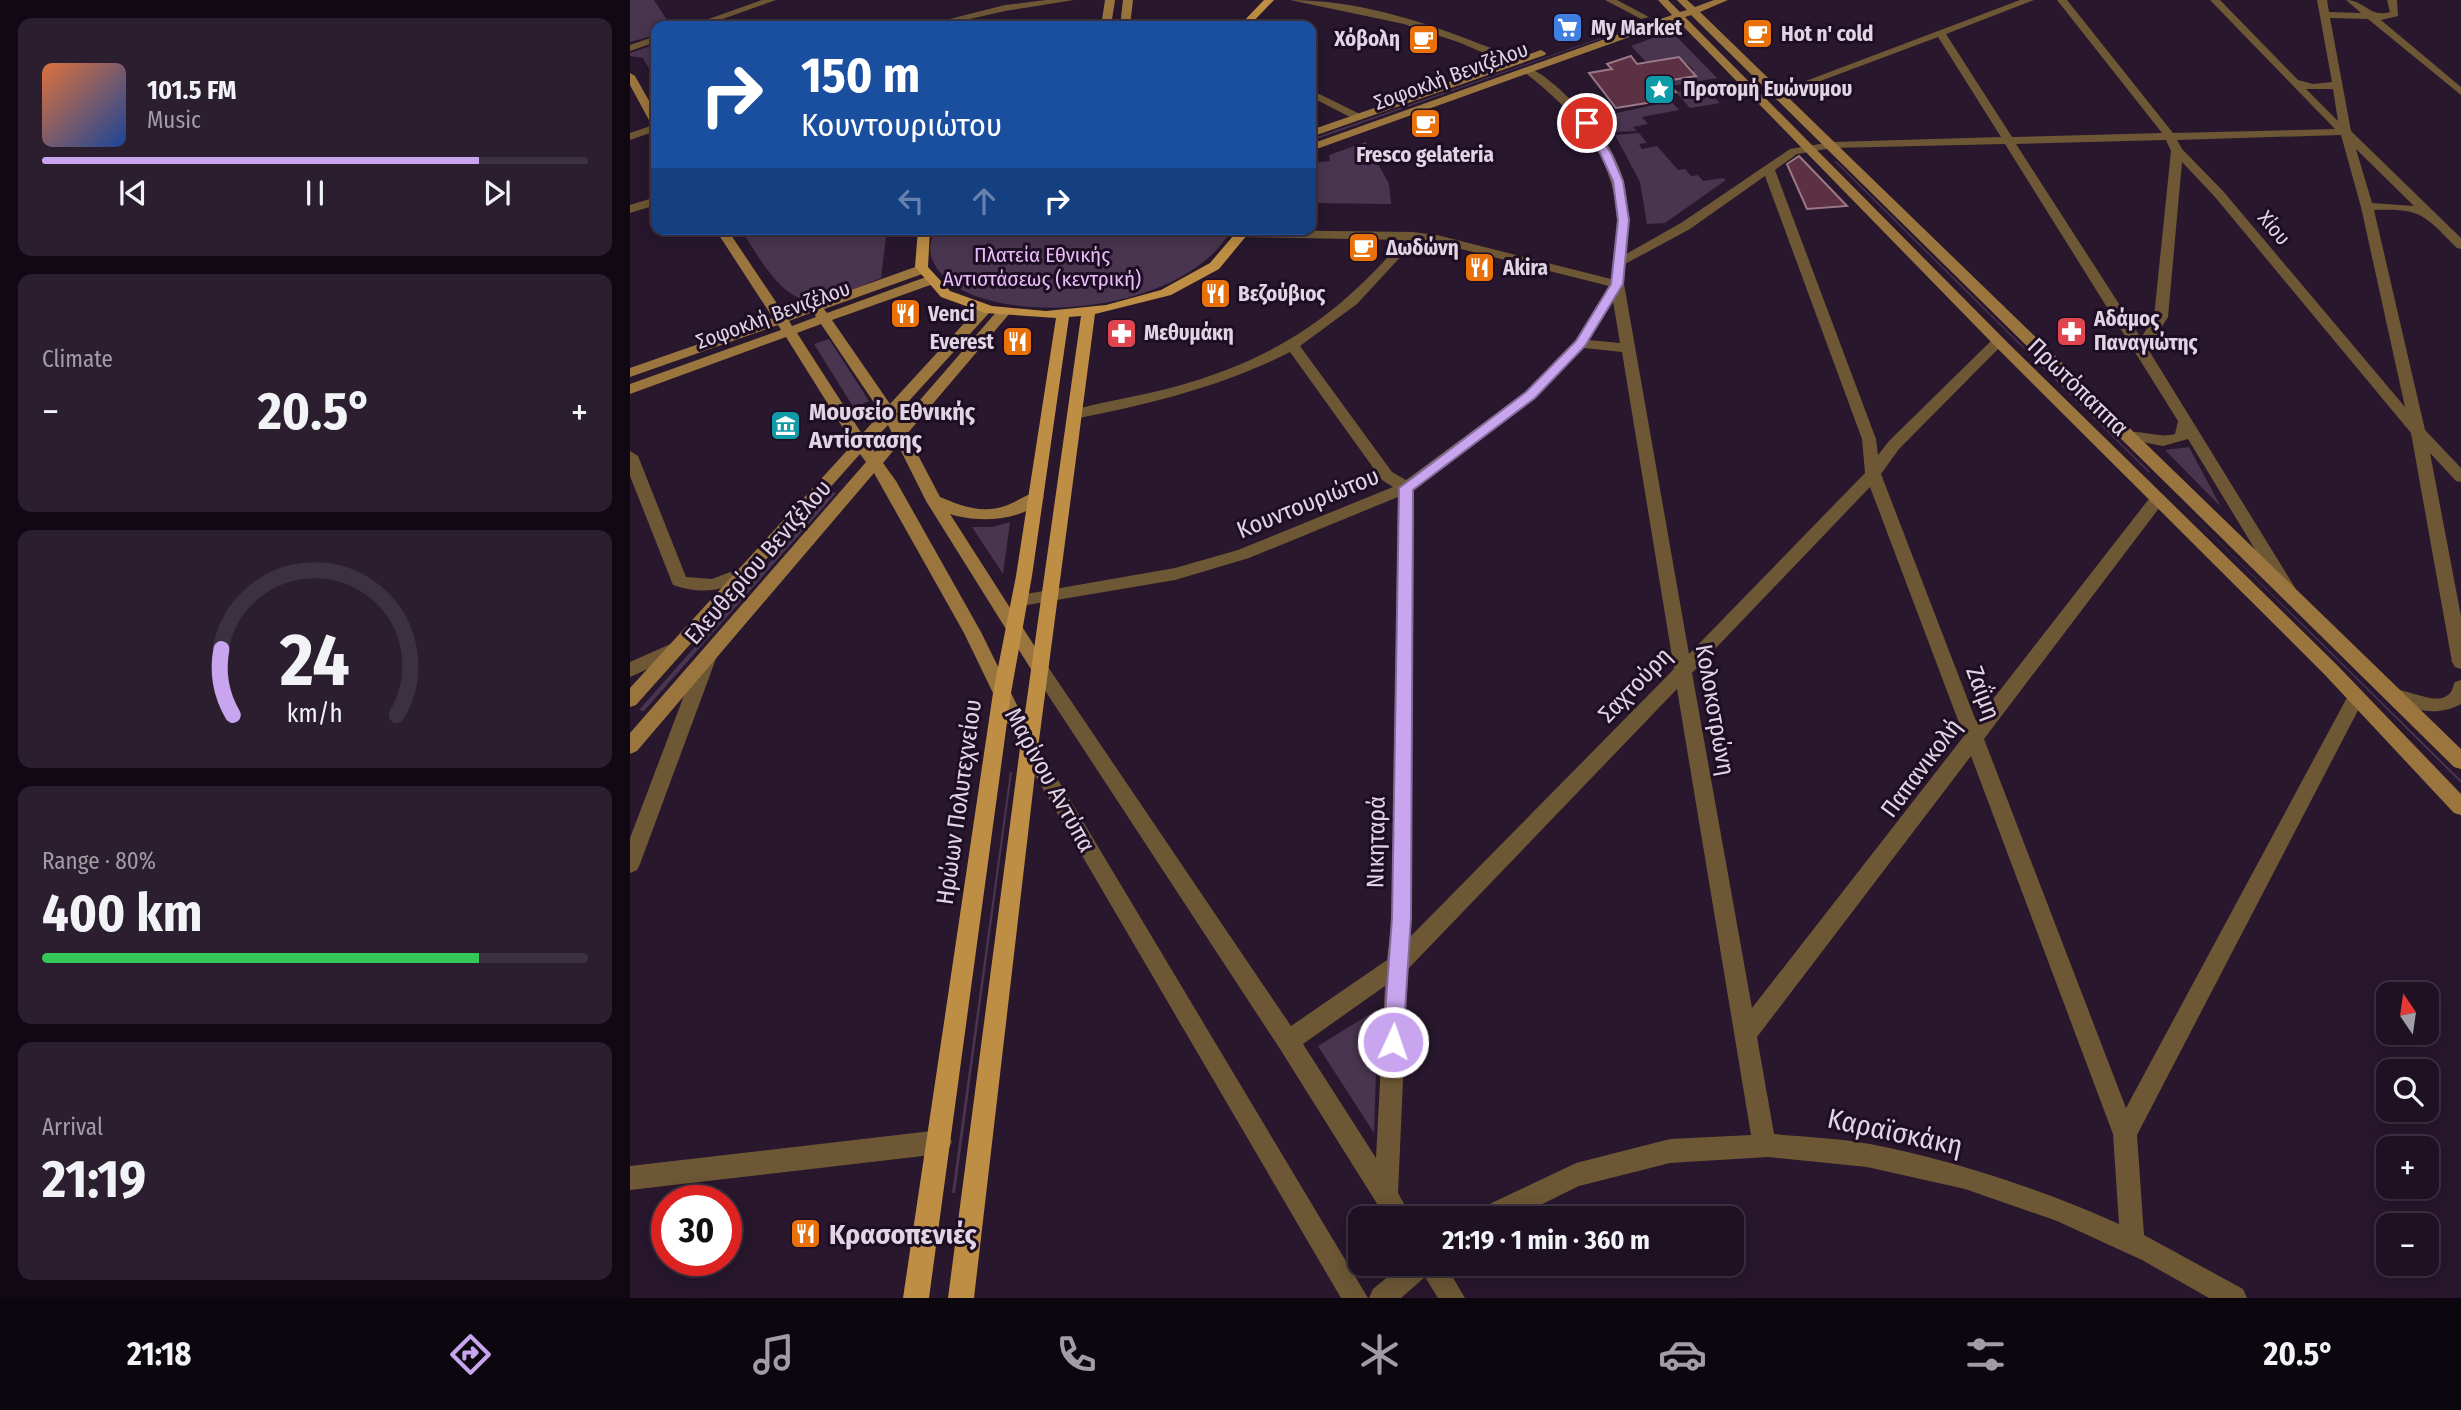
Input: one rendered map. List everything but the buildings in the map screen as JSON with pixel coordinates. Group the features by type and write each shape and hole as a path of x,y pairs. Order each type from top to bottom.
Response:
{"main road":[{"path":"1249,21 1269,0"},
{"path":"921,235 918,245 927,275 952,297 1003,313 1063,315 1088,314 1133,304 1170,291 1202,275 1226,256 1242,235"},
{"path":"961,1298 1029,748 1088,314"},
{"name":"Ηρώων Πολυτεχνείου","path":"916,1298 1002,693 1021,600 1063,315"}],"street":[{"path":"709,21 771,0"},
{"path":"949,21 1005,8 1069,0"},
{"path":"1107,21 1110,0"},
{"path":"1126,21 1128,0"},
{"path":"1295,0 1415,23 1457,36 1514,62"},
{"path":"1610,0 1644,17"},
{"name":"Σοφοκλή Βενιζέλου","path":"1316,132 1644,17 1681,5 1723,0"},
{"path":"1779,93 2029,0"},
{"name":"Χίου","path":"2062,0 2164,126 2177,151 2218,194 2418,432 2461,477"},
{"path":"2215,0 2328,118 2346,132 2461,245"},
{"path":"2322,0 2346,132 2367,207 2418,432 2461,662"},
{"path":"2351,0 2461,92"},
{"path":"2324,15 2372,17 2395,14 2392,0"},
{"name":"Σοφοκλή Βενιζέλου","path":"1316,146 1528,70 1681,5"},
{"name":"Πρωτόπαππα","path":"1681,5 1779,93 2461,761"},
{"name":"Πρωτόπαππα","path":"1681,5 1810,148 2356,697 2461,807"},
{"path":"1940,33 2141,349 2290,593"},
{"path":"630,48 651,41"},
{"name":"Κουντουριώτου","path":"1021,600 1175,574 1243,554 1406,488 1530,395 1580,343 1617,284 1623,220 1618,181 1606,155 1584,120 1559,94 1528,70"},
{"path":"630,76 651,116"},
{"path":"2295,83 2313,86 2339,85"},
{"path":"1316,96 1358,117"},
{"path":"630,137 651,127"},
{"path":"1619,262 1637,255 1675,231 1794,151 1810,148 1832,145 2346,132"},
{"path":"2141,349 2161,317 2177,151"},
{"name":"Ζαΐμη","path":"1768,168 1869,439 1873,474 2125,1134 2132,1240"},
{"path":"630,209 651,203"},
{"path":"2367,207 2393,205 2427,212"},
{"path":"1316,233 1437,239 1617,284"},
{"name":"Μαρίνου Αντύπα","path":"725,235 849,428 876,463 972,632 1029,748 1355,1298"},
{"path":"1075,414 1189,388 1237,370 1291,344 1341,312 1381,274 1413,236"},
{"name":"Σοφοκλή Βενιζέλου","path":"630,389 785,326 927,275"},
{"name":"Κολοκοτρώνη","path":"1617,284 1747,1032 1764,1145"},
{"name":"Ελευθερίου Βενιζέλου","path":"630,700 861,442 985,309"},
{"name":"Μαρίνου Αντύπα","path":"820,313 889,413 934,501 1015,632 1073,714 1392,1206"},
{"name":"Ελευθερίου Βενιζέλου","path":"630,746 900,436 1003,313"},
{"name":"Σοφοκλή Βενιζέλου","path":"630,373 785,326"},
{"name":"Σαχτούρη","path":"1287,1041 1397,965 1873,474 1894,445 1999,341"},
{"path":"1580,343 1628,348"},
{"path":"1291,344 1387,476 1406,488"},
{"path":"2131,436 2151,442 2170,442 2182,437 2185,423"},
{"path":"630,456 679,581 699,588 718,585 743,573"},
{"name":"Νικηταρά","path":"1386,1196 1397,965 1402,918 1406,488"},
{"path":"934,501 957,513 978,517 1016,508 1036,497"},
{"name":"Παπανικολή","path":"1747,1032 2158,499"},
{"path":"630,670 675,649"},
{"path":"630,864 708,656"},
{"path":"2395,695 2419,704 2446,706 2458,700"},
{"path":"2125,1134 2356,697"},
{"path":"630,1178 940,1142"},
{"name":"Καραϊσκάκη","path":"1511,1206 1564,1178 1625,1160 1687,1150 1764,1145 1840,1149 1904,1162 2040,1202 2132,1240 2234,1298"},
{"path":"1382,1298 1407,1276"},
{"path":"1438,1276 1452,1298"}],"green space":[{"path":"630,0 654,0 668,21 651,21 651,36 630,42"},
{"path":"1649,21 1651,21 1316,139"},
{"path":"1658,36 1676,36 1717,78 1671,86 1666,81 1695,76 1692,71 1694,70 1678,60 1646,62 1631,46"},
{"path":"651,46 651,72 643,58 630,56 630,53"},
{"path":"1705,87 1720,103 1690,108 1676,92"},
{"path":"1669,99 1679,110 1642,117 1648,124 1633,127 1637,131 1614,132 1603,116 1658,104 1657,101"},
{"path":"1639,133 1647,143 1639,144 1642,149 1657,146 1678,170 1685,169 1691,176 1698,175 1703,181 1723,178 1726,180 1665,223 1647,224 1640,182 1615,135"},
{"path":"1366,142 1389,184 1391,204 1316,203 1316,162 1330,161 1329,155"},
{"path":"1836,161 2150,472 2149,473"},
{"path":"745,235 886,235 881,278 832,297 811,300 793,295 775,279"},
{"name":"Πλατεία Εθνικής Αντιστάσεως (κεντρική)","path":"933,235 1227,235 1212,255 1183,276 1149,291 1112,302 1073,307 1034,307 999,303 968,293 955,286 938,270 930,248"},
{"path":"829,339 869,401 854,408 814,344"},
{"path":"2189,447 2221,507 2165,450"},
{"path":"2153,477 2461,780 2461,783"},
{"path":"832,492 836,493 644,711 639,710"},
{"path":"1010,522 1003,574 972,527 992,527"},
{"path":"1010,772 955,1193 952,1193"},
{"path":"1378,1009 1374,1133 1318,1046"}],"place":[{"name":"My Market","path":"1568,28"},
{"name":"Hot n' cold","path":"1758,34"},
{"name":"Χόβολη","path":"1423,39"},
{"name":"Προτομή Ευώνυμου","path":"1660,89"},
{"name":"Fresco gelateria","path":"1425,123"},
{"name":"Δωδώνη","path":"1363,248"},
{"name":"Akira","path":"1480,268"},
{"name":"Βεζούβιος","path":"1215,294"},
{"name":"Venci","path":"905,314"},
{"name":"Αδάμος Παναγιώτης","path":"2071,331"},
{"name":"Μεθυμάκη","path":"1121,333"},
{"name":"Everest","path":"1017,342"},
{"name":"Μουσείο Εθνικής Αντίστασης","path":"786,426"},
{"name":"Κρασοπενιές","path":"806,1234"}],"route":[{"path":"1393,1042 1402,918 1406,488 1530,395 1580,343 1617,284 1623,220 1618,181 1596,135 1587,123"}]}
